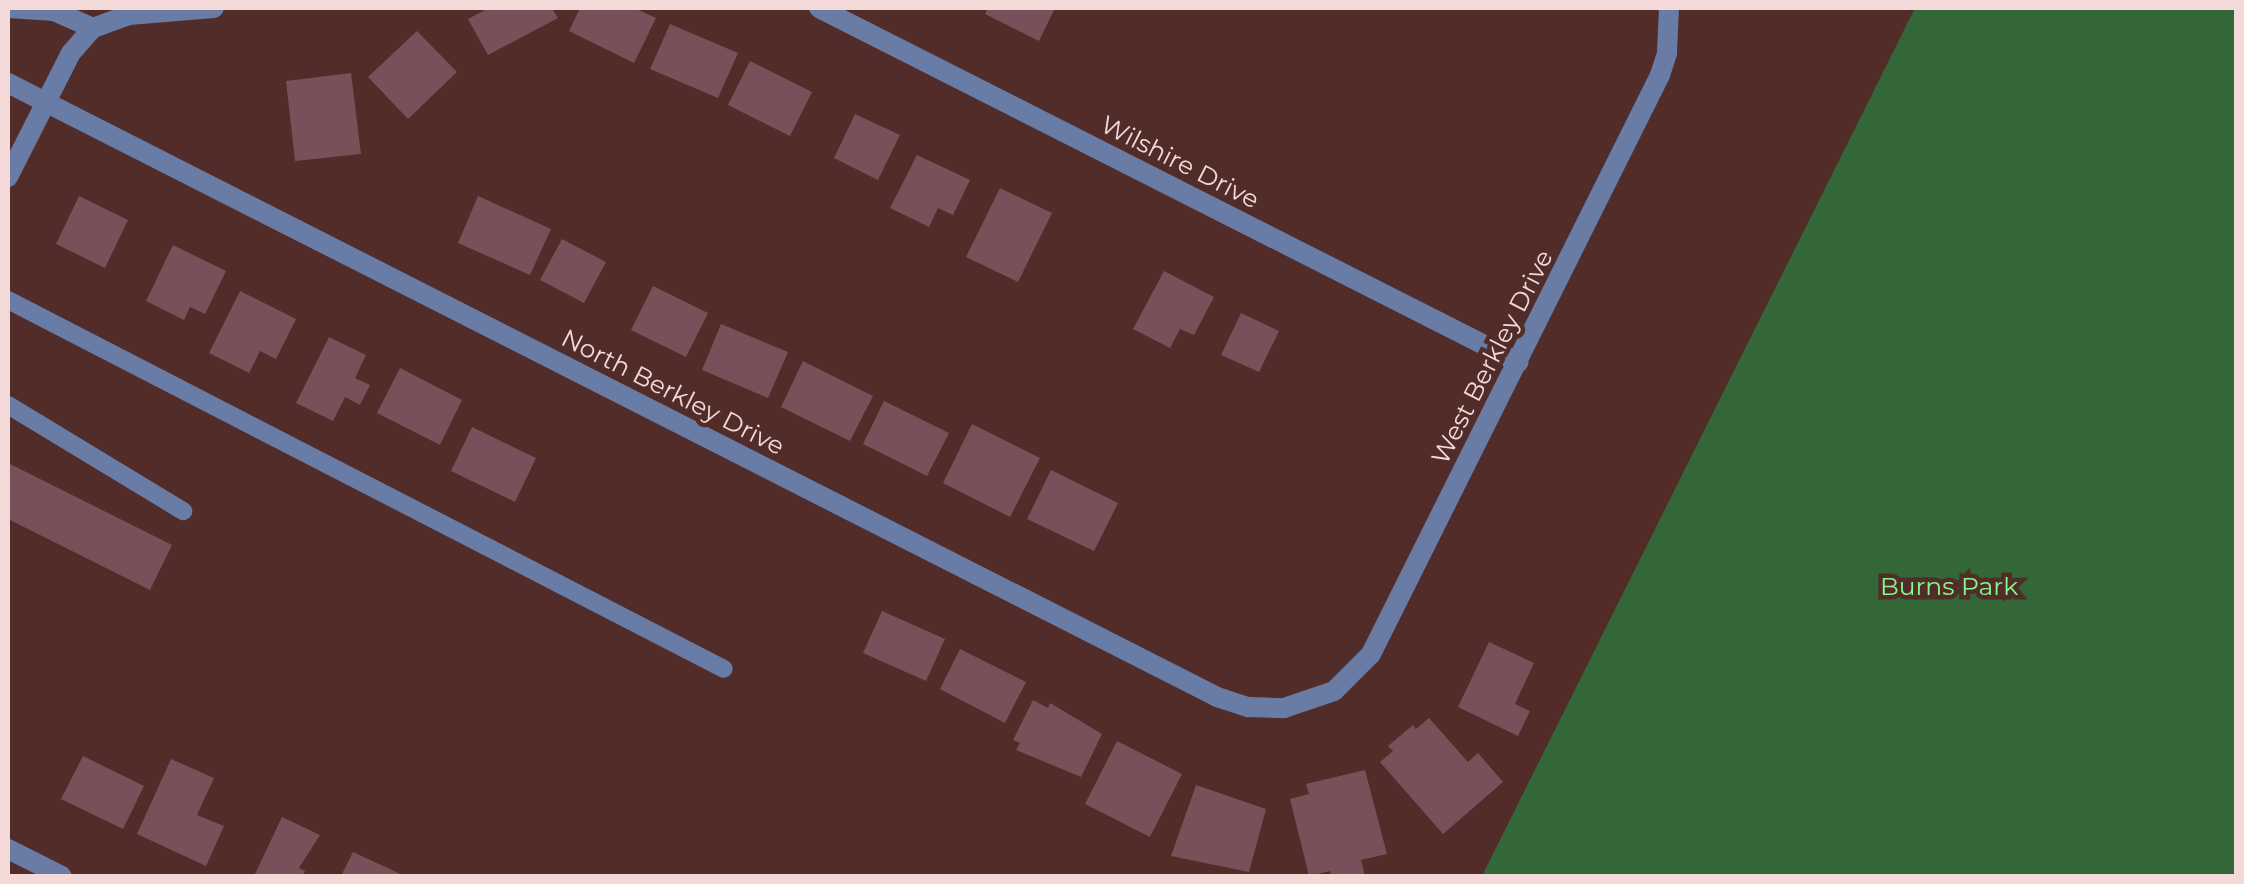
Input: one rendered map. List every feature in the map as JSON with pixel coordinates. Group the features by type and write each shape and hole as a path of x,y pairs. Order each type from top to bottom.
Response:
{"street":[{"path":"8,8 54,11 93,28"},
{"path":"8,177 71,53 93,28 129,15 214,8"},
{"name":"Wilshire Drive","path":"820,8 1518,362"},
{"name":"West Berkley Drive","path":"1324,695 1352,676 1371,654 1660,76 1670,14"},
{"name":"North Berkley Drive","path":"8,83 1216,696 1248,707 1284,708 1324,695"},
{"path":"8,849 62,876"}],"lane":[{"path":"8,300 724,670"},
{"path":"8,405 184,511"}],"green space":[{"name":"Burns Park","path":"1915,8 2236,8 2236,876 1482,876"}],"building":[{"path":"489,8 552,8 558,18 488,55 468,19"},
{"path":"580,8 634,8 656,18 634,63 569,31"},
{"path":"988,8 1055,8 1039,41 985,14"},
{"path":"670,24 738,53 718,98 650,69"},
{"path":"417,31 457,72 408,119 368,77"},
{"path":"750,61 812,92 790,136 728,105"},
{"path":"351,73 361,154 295,161 286,81"},
{"path":"855,114 900,135 878,180 834,158"},
{"path":"917,155 970,180 953,215 938,208 929,227 890,208"},
{"path":"1000,188 1052,213 1018,282 966,257"},
{"path":"79,196 128,220 105,268 56,244"},
{"path":"478,196 551,229 530,275 458,243"},
{"path":"562,239 606,262 584,303 540,280"},
{"path":"173,245 226,271 205,314 190,307 184,320 146,301"},
{"path":"1164,271 1214,297 1194,335 1180,329 1170,348 1133,329"},
{"path":"653,286 708,313 686,357 631,330"},
{"path":"240,291 296,319 276,359 260,351 249,373 209,353"},
{"path":"1241,313 1279,331 1259,372 1221,355"},
{"path":"721,324 788,352 768,398 702,370"},
{"path":"329,337 366,355 355,378 370,385 360,405 345,397 333,421 296,403"},
{"path":"803,361 873,396 850,441 781,407"},
{"path":"400,368 462,400 440,445 377,413"},
{"path":"884,401 949,433 927,476 863,444"},
{"path":"972,424 1040,458 1010,517 943,483"},
{"path":"472,427 536,458 515,502 451,471"},
{"path":"8,463 172,545 150,590 8,519"},
{"path":"1051,470 1118,503 1094,551 1027,519"},
{"path":"882,611 945,639 926,681 863,653"},
{"path":"1489,642 1534,663 1515,704 1530,711 1518,736 1458,707"},
{"path":"960,649 1026,682 1005,723 940,689"},
{"path":"1033,700 1048,708 1050,703 1102,734 1081,777 1016,750 1020,743 1013,740"},
{"path":"1429,718 1468,762 1478,753 1503,782 1443,834 1380,762 1393,751 1388,746 1413,725 1416,729"},
{"path":"1117,741 1182,774 1150,837 1085,804"},
{"path":"83,756 144,786 123,829 61,799"},
{"path":"171,759 214,778 197,815 224,826 206,866 137,834"},
{"path":"1365,770 1387,854 1361,860 1365,876 1331,876 1330,871 1309,876 1290,799 1309,794 1306,784"},
{"path":"1196,785 1266,809 1249,872 1171,856"},
{"path":"282,817 320,835 299,868 305,871 303,876 254,876"},
{"path":"353,852 405,876 341,876"}]}
